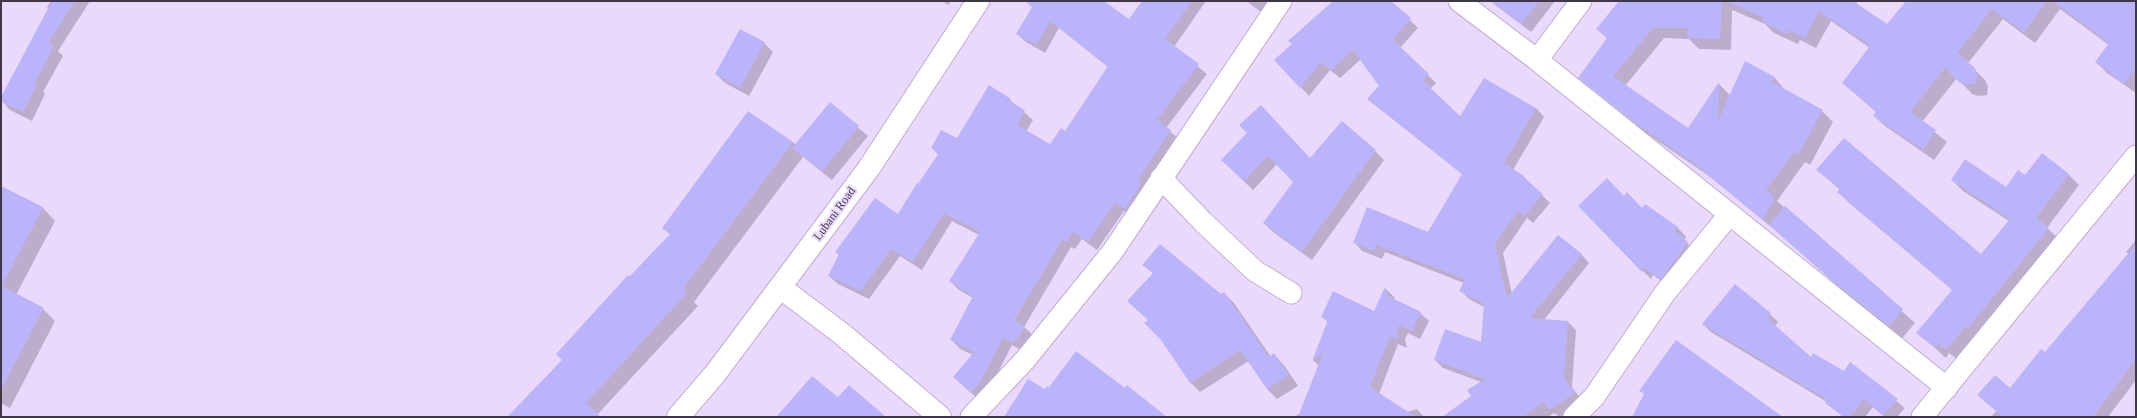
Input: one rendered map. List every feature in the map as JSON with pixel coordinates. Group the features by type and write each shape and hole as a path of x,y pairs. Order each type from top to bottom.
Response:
{"street":[{"name":"Lubani Road","path":"678,417 715,374 781,288 869,168 978,1"},
{"path":"971,417 1025,360 1113,250 1282,1"},
{"path":"1459,1 1537,60 1947,388"},
{"path":"1537,60 1581,1"},
{"path":"1922,417 2136,156"},
{"path":"1161,178 1203,222 1255,270 1291,292"},
{"path":"1574,417 1594,397 1665,293 1729,215"},
{"path":"781,288 842,334 940,417"}],"building":[{"path":"52,1 75,1 48,43 54,46 35,83 37,84 23,112 1,102 1,97"},
{"path":"1025,1 1104,1 1129,19 1142,1 1192,1 1165,39 1199,64 1157,120 1171,130 1138,180 1142,182 1125,209 1115,203 1088,242 1073,232 1066,242 1063,239 1014,320 1025,326 1013,343 1003,338 980,382 971,393 953,377 974,352 950,340 973,296 949,281 980,232 944,213 913,262 891,249 861,291 828,276 839,254 835,252 875,198 898,214 917,183 918,184 939,153 931,148 941,130 957,138 989,85 1011,99 1009,101 1025,110 1017,125 1050,144 1061,128 1065,131 1108,66 1050,21 1036,45 1016,34 1032,7"},
{"path":"1333,1 1391,1 1411,18 1393,40 1429,74 1422,80 1460,116 1484,78 1536,108 1504,163 1524,176 1523,177 1543,194 1524,216 1518,211 1495,244 1507,298 1558,235 1582,254 1530,318 1568,321 1564,378 1575,393 1549,410 1544,402 1523,417 1442,417 1471,396 1467,390 1485,379 1434,360 1445,329 1481,342 1484,304 1459,291 1465,279 1376,245 1374,251 1353,243 1367,207 1428,232 1462,174 1367,99 1379,86 1353,50 1331,70 1321,62 1300,88 1274,60 1292,44 1288,41"},
{"path":"1491,1 1539,1 1521,24"},
{"path":"1619,1 1722,1 1720,39 1687,38 1688,28 1653,28 1613,76 1688,128 1719,82 1718,121 1745,61 1775,77 1772,82 1823,110 1798,155 1794,152 1766,190 1775,198 1763,220 1704,172 1705,171 1634,122 1578,78 1607,38 1596,29"},
{"path":"1725,1 1853,1 1887,24 1906,1 2047,1 2024,32 1992,9 1957,53 1975,68 1977,74 1976,84 1966,85 1960,83 1945,68 1910,112 1936,130 1923,150 1873,116 1876,111 1842,83 1870,46 1819,11 1805,38 1789,30 1787,34 1762,22 1764,18"},
{"path":"2052,1 2136,1 2136,68 2124,84 2095,62 2109,43"},
{"path":"740,29 765,42 740,88 715,74"},
{"path":"830,102 859,126 822,171 792,148"},
{"path":"1261,105 1310,158 1342,121 1376,150 1302,252 1263,223 1293,182 1268,156 1244,181 1221,160 1247,133 1239,125"},
{"path":"748,111 793,142 683,289 687,293 586,403 601,417 507,417 562,360 556,354 628,275 629,277 670,234 662,228"},
{"path":"1844,138 1981,254 2010,219 1951,180 1965,159 2006,187 2018,170 2025,175 2042,153 2069,174 2036,218 2049,228 1968,328 1966,326 1946,350 1938,343 1935,348 1916,333 1952,290 1837,192 1840,189 1816,170"},
{"path":"1607,178 1624,196 1627,192 1642,208 1645,204 1678,227 1675,232 1688,242 1661,279 1644,268 1642,272 1578,206"},
{"path":"1,186 43,207 2,286 44,308 1,390"},
{"path":"1785,206 1903,309 1889,326 1834,282 1769,225"},
{"path":"1160,244 1221,294 1224,292 1269,357 1274,353 1289,375 1267,389 1240,350 1190,383 1161,340 1144,323 1148,320 1127,301 1153,273 1142,265"},
{"path":"2136,244 2136,359 2093,417 2003,417 1977,395 1995,375 2010,388 2041,349 2045,352"},
{"path":"1735,284 1771,313 1767,318 1811,357 1813,353 1844,371 1850,362 1898,399 1883,416 1864,399 1850,417 1844,417 1825,403 1827,400 1702,324"},
{"path":"1385,287 1388,296 1421,312 1412,331 1399,325 1397,330 1399,340 1390,336 1370,387 1416,417 1298,417 1323,353 1312,361 1328,320 1321,317 1333,291 1374,311"},
{"path":"1676,340 1783,417 1632,417 1644,394 1639,391"},
{"path":"1076,351 1125,388 1127,385 1167,417 1004,417 1028,379 1045,389 1047,386 1049,387"},
{"path":"812,376 838,397 849,385 886,417 776,417"}]}
